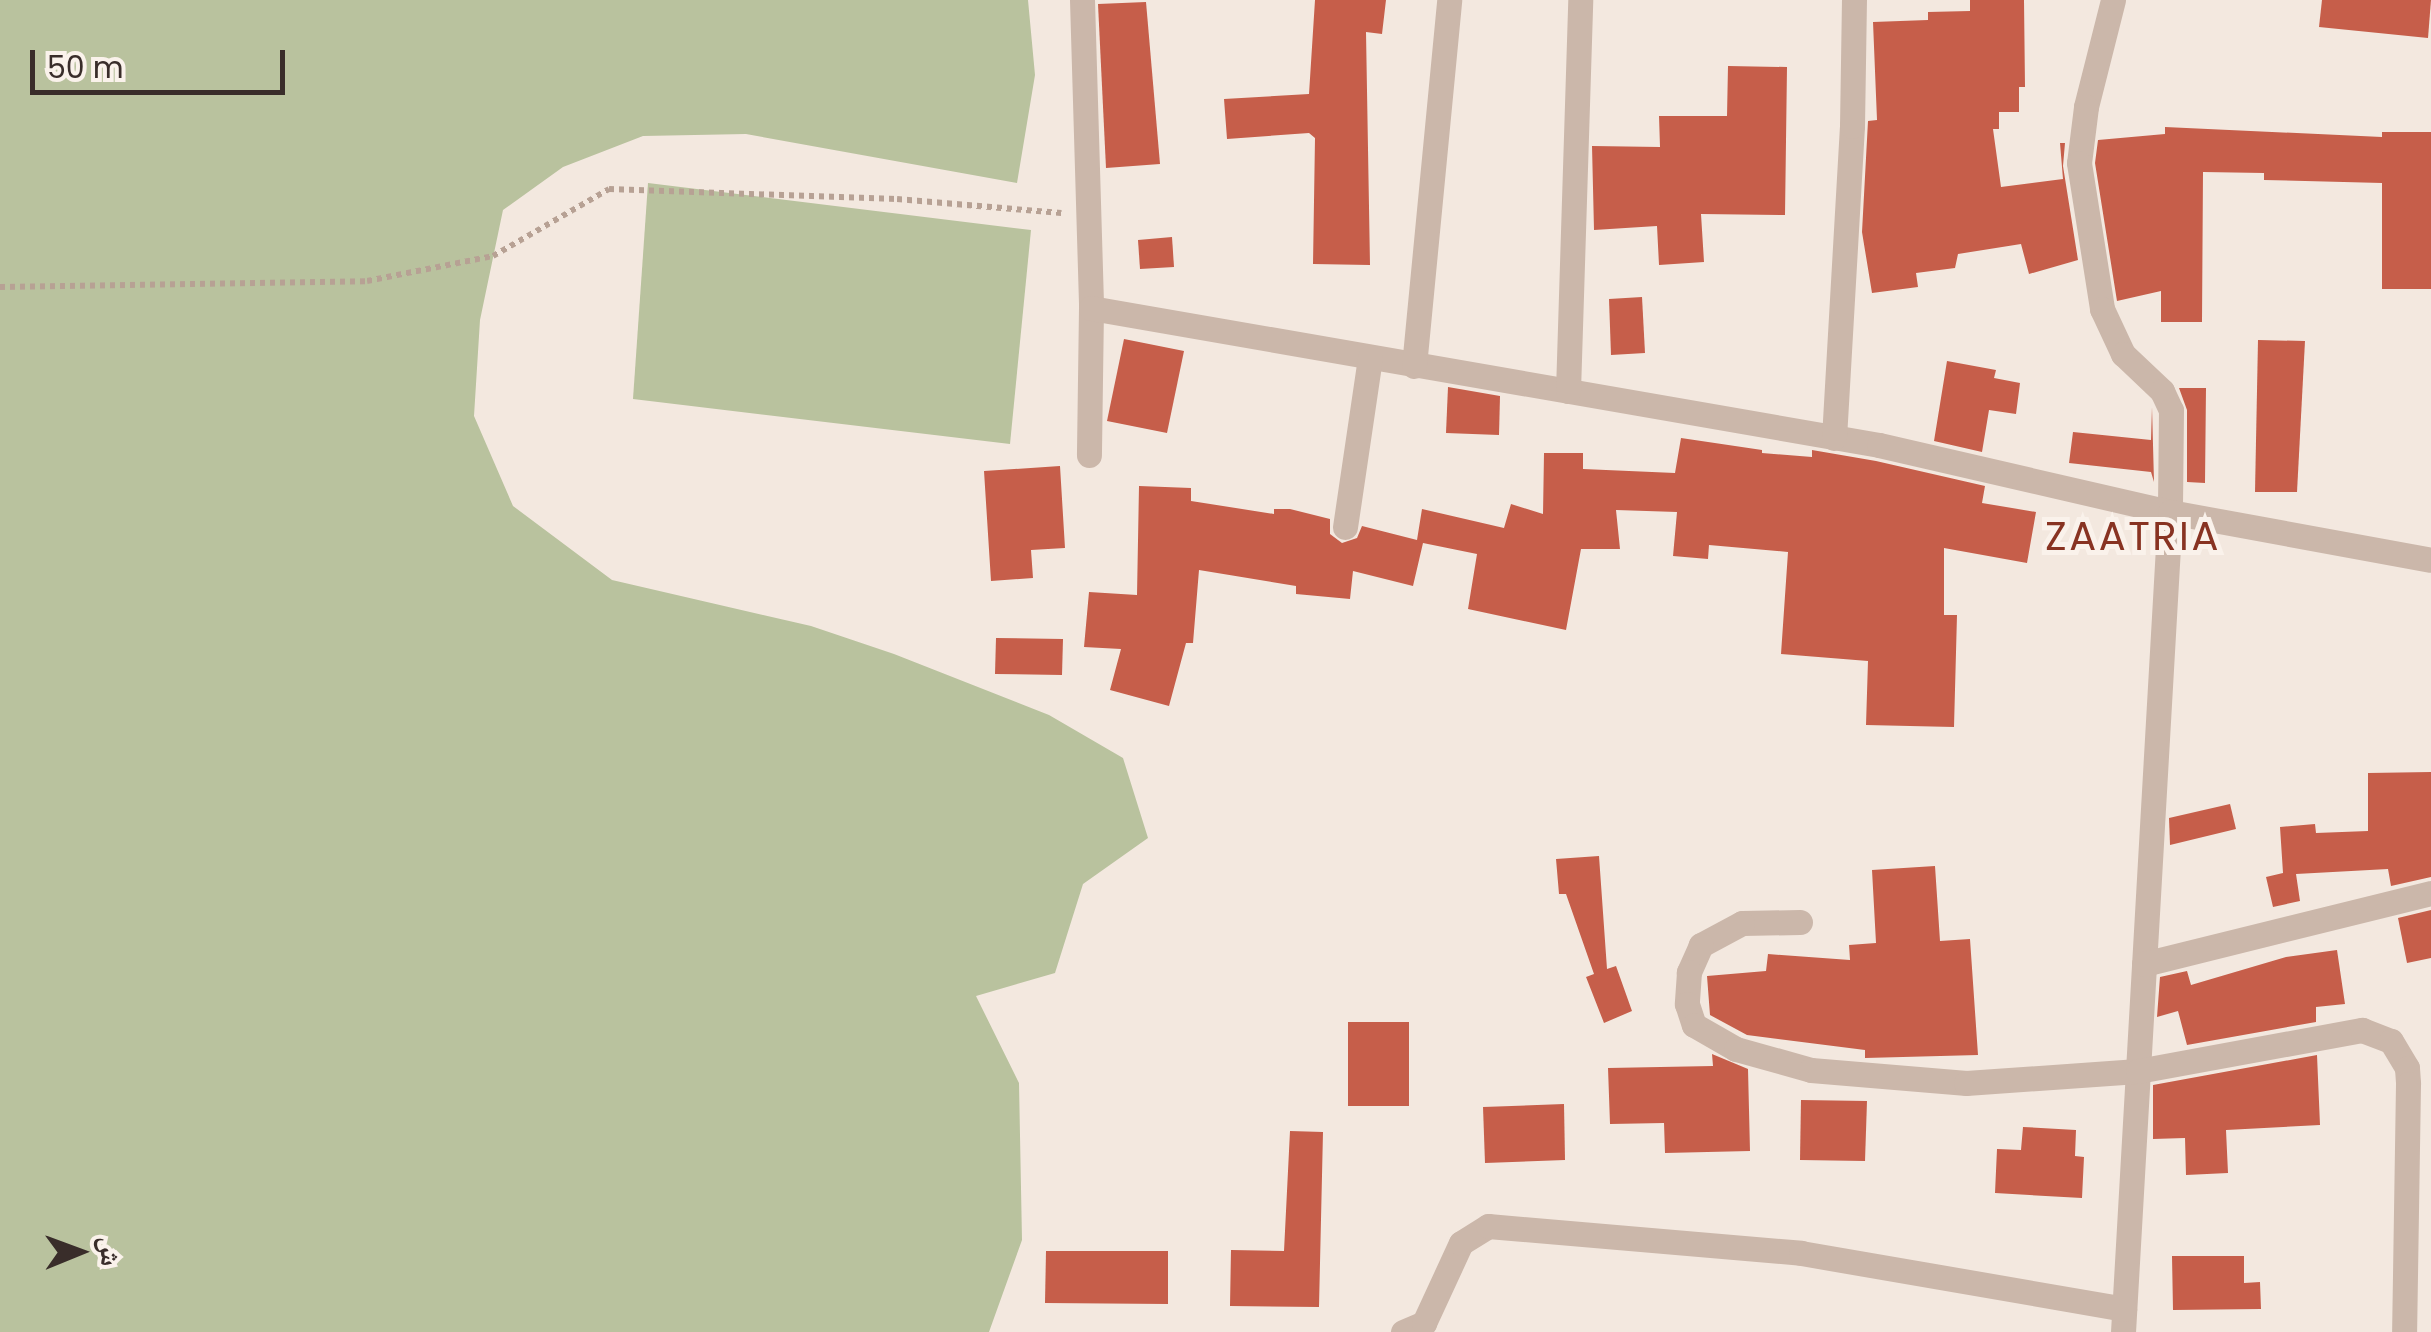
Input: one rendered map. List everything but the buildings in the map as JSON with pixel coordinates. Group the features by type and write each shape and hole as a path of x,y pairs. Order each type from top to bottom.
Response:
{"street":[{"path":"1082,0 1091,308 1090,454"},
{"path":"1414,366 1449,0"},
{"path":"1568,391 1580,0"},
{"path":"1834,438 1852,126 1854,0"},
{"path":"1403,1332 1424,1323 1461,1244 1488,1226 1801,1252 2124,1320 2170,512 2171,410 2162,390 2122,354 2102,309 2079,162 2086,107 2113,0"},
{"path":"1091,308 1834,438 2024,475 2170,512 2431,560"},
{"path":"1346,527 1370,358"},
{"path":"2144,964 2431,892"},
{"path":"1800,922 1742,923 1700,945 1688,972 1687,1004 1694,1025 1736,1049 1845,1075 1966,1083 2138,1071 2362,1030 2392,1041 2407,1068 2408,1084 2404,1332"}],"path":[{"path":"0,287 366,281 493,256 610,189 897,199 1087,215"}],"green space":[{"path":"0,0 1028,0 1035,75 1017,183 746,134 643,136 563,167 503,210 480,320 474,416 513,506 612,580 811,626 894,654 1049,715 1123,758 1148,838 1083,884 1055,973 976,996 1019,1083 1022,1240 989,1332 0,1332"},
{"path":"648,183 1031,230 1010,444 633,399"}],"district":[{"name":"ZAATRIA","path":"2133,536"}]}
